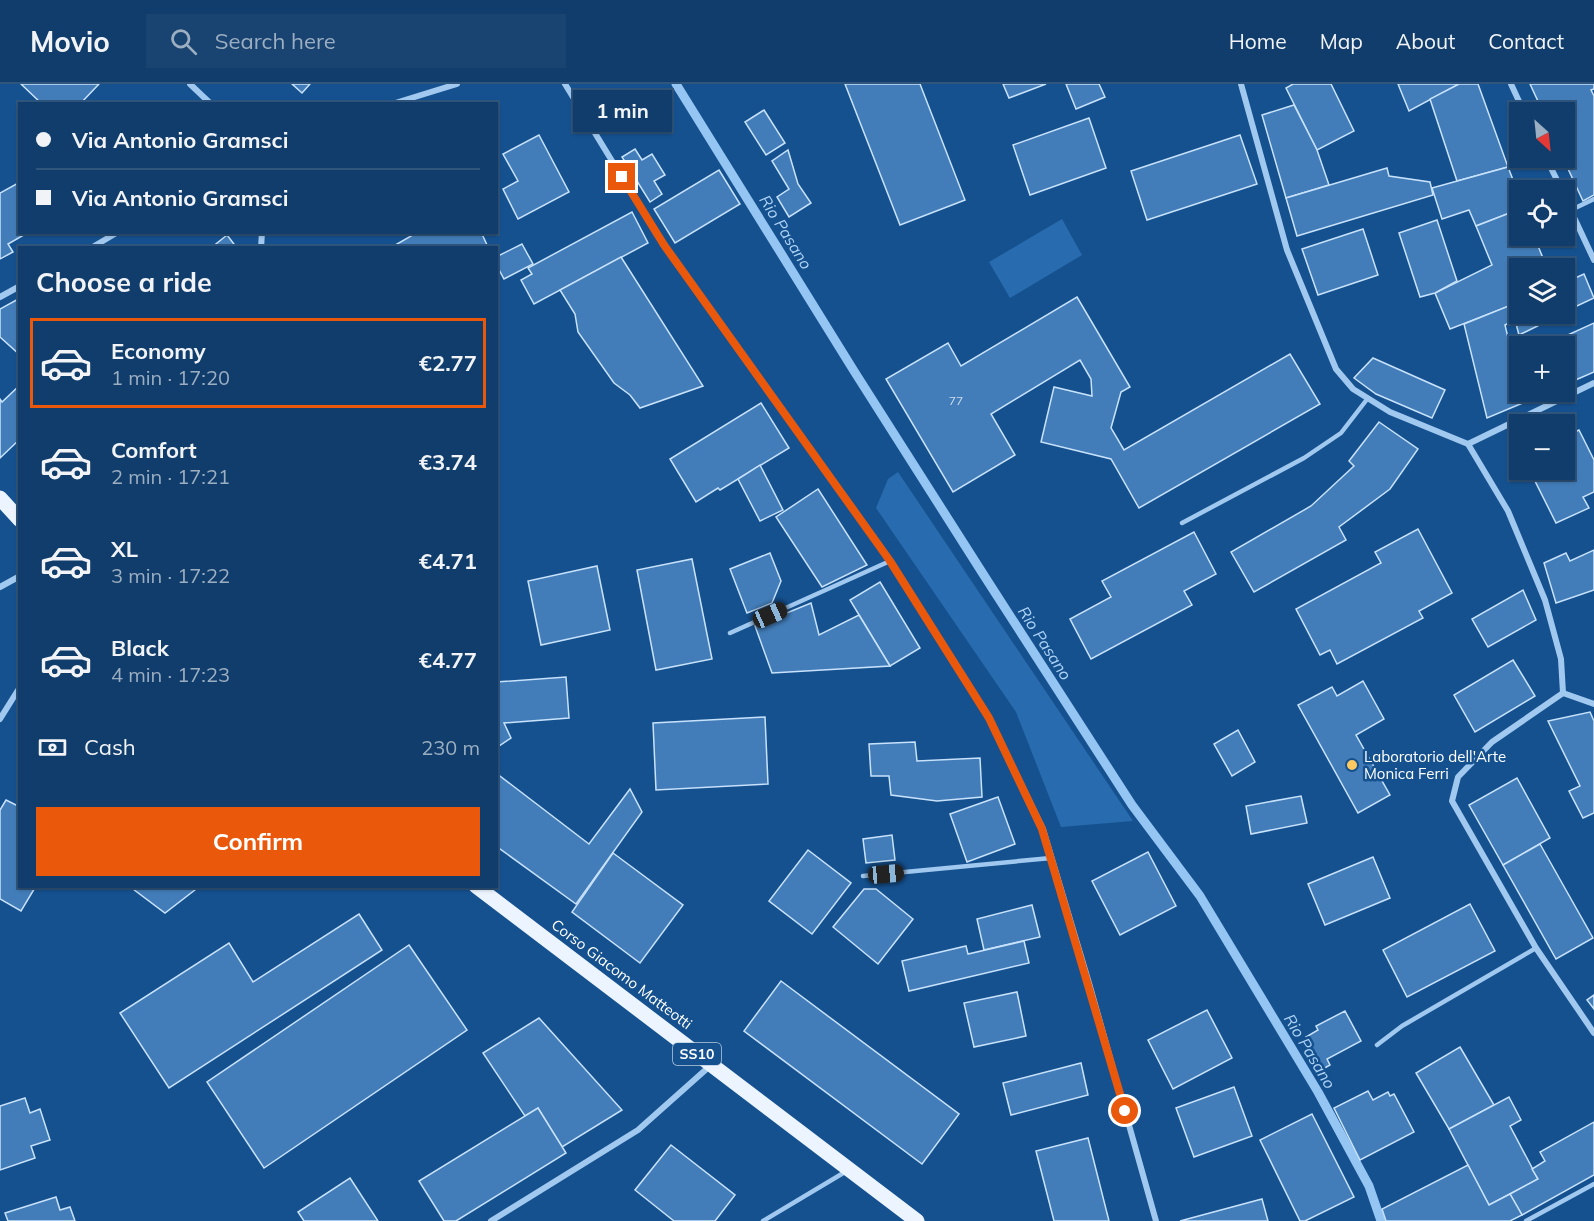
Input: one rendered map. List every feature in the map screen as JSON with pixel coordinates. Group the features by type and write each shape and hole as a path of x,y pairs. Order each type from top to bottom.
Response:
{"main road":[{"path":"0,498 18,518"},
{"name":"Corso Giacomo Matteotti","path":"479,888 917,1221"}],"street":[{"path":"190,84 209,102"},
{"path":"398,102 457,84"},
{"path":"565,84 656,233 890,561 989,718 1042,829 1052,858 1156,1221"},
{"path":"1241,84 1284,239 1336,369 1353,389 1390,412 1468,444 1508,511 1545,600 1561,658 1563,693"},
{"path":"1511,84 1519,102"},
{"path":"1575,219 1594,260"},
{"path":"94,246 115,234"},
{"path":"0,297 18,287"},
{"path":"1468,444 1594,384"},
{"path":"0,587 18,577"},
{"path":"0,720 18,690"},
{"path":"1563,693 1594,704"},
{"path":"1563,693 1492,742 1458,777 1452,801 1536,948 1594,1033"},
{"path":"491,1221 638,1130 711,1065"}],"lane":[{"path":"1575,208 1594,199"},
{"path":"1182,523 1304,458 1341,433 1368,398"},
{"path":"730,633 890,561"},
{"path":"862,876 1052,858"},
{"path":"1377,1045 1402,1026 1536,948"},
{"path":"762,1221 849,1169"},
{"path":"1526,1221 1594,1184"}],"shaded area":[{"path":"1062,219 1082,255 1010,298 989,262"},
{"path":"898,472 1133,821 1061,827 1016,712 876,508 888,479"}],"building":[{"path":"21,84 99,84 82,102 40,102"},
{"path":"292,84 310,84 302,93"},
{"path":"845,84 920,84 965,200 900,225"},
{"path":"1003,84 1046,84 1009,98"},
{"path":"1066,84 1099,84 1105,97 1076,109"},
{"path":"1293,84 1331,84 1354,131 1317,150 1286,88"},
{"path":"1398,84 1459,84 1409,111"},
{"path":"1459,84 1478,84 1508,167 1457,181 1430,99"},
{"path":"1530,84 1594,84 1594,89 1591,90 1594,96 1594,195 1583,201 1568,168 1575,168 1575,102 1538,102"},
{"path":"1294,105 1317,150 1329,185 1286,198 1262,115"},
{"path":"764,110 785,143 766,155 745,122"},
{"path":"1089,118 1106,168 1030,195 1013,145"},
{"path":"539,135 569,192 518,219 503,189 518,181 503,154"},
{"path":"1240,135 1257,184 1147,220 1131,171"},
{"path":"635,149 642,160 652,154 665,175 654,181 662,194 650,202 622,157"},
{"path":"788,150 798,184 811,203 789,217 777,197 789,189 772,161"},
{"path":"1508,167 1513,180 1509,180 1509,213 1476,226 1469,210 1442,219 1432,188"},
{"path":"1387,168 1389,176 1430,182 1433,195 1297,236 1286,198"},
{"path":"719,170 740,204 675,243 654,209"},
{"path":"18,183 18,234 26,234 8,244 13,252 0,259 0,193"},
{"path":"632,212 648,243 534,304 521,280 532,274 528,268"},
{"path":"1509,213 1509,246 1538,246 1543,258 1509,258 1509,306 1450,329 1435,293 1492,265 1476,226"},
{"path":"1437,220 1457,281 1435,293 1420,297 1399,233"},
{"path":"1363,229 1378,275 1318,295 1302,249"},
{"path":"414,234 482,234 488,246 394,246"},
{"path":"227,235 235,246 213,246"},
{"path":"522,244 533,264 504,279 498,268 498,256"},
{"path":"621,257 703,386 640,408 630,395 614,383 578,332 575,314 560,290"},
{"path":"1584,274 1594,298 1575,307 1575,278"},
{"path":"1077,297 1130,387 1121,392 1111,428 1124,450 1290,354 1320,404 1139,508 1111,459 1041,442 1054,387 1092,396 1091,379 1080,360 991,414 1015,455 953,492 886,379 948,343 961,366"},
{"path":"18,299 18,353 0,337 0,309"},
{"path":"1509,306 1509,323 1505,325 1509,342 1509,402 1525,402 1487,418 1464,324"},
{"path":"1594,323 1594,372 1575,380 1575,336 1566,336"},
{"path":"1516,324 1542,324 1519,335"},
{"path":"1373,358 1445,390 1432,418 1376,394 1354,378"},
{"path":"18,387 18,441 0,458 0,399 2,402"},
{"path":"761,403 789,448 696,502 670,459"},
{"path":"1379,422 1418,449 1390,489 1339,527 1346,540 1254,592 1231,552 1311,506 1354,466 1349,461"},
{"path":"1579,430 1594,460 1594,492 1583,497 1589,508 1556,523 1534,480 1575,480 1575,432"},
{"path":"760,465 783,510 760,521 738,479"},
{"path":"818,489 867,565 822,587 776,517"},
{"path":"1418,529 1452,593 1419,611 1423,618 1337,664 1330,650 1320,655 1296,609 1381,563 1375,552"},
{"path":"1194,532 1216,574 1184,591 1192,605 1091,659 1070,619 1111,597 1102,581"},
{"path":"1594,550 1594,590 1556,603 1544,563 1566,553 1570,561"},
{"path":"770,553 781,581 772,603 747,613 730,569"},
{"path":"692,559 712,659 656,670 637,570"},
{"path":"597,566 610,630 541,645 528,581"},
{"path":"880,582 920,648 890,666 850,600"},
{"path":"1523,590 1536,620 1488,647 1472,619"},
{"path":"811,603 819,635 859,615 890,666 772,673 755,626"},
{"path":"1513,660 1535,696 1475,732 1454,695"},
{"path":"566,677 569,718 504,723 511,738 498,747 498,682"},
{"name":"Laboratorio dell'Arte Monica Ferri","path":"1363,681 1384,719 1356,735 1390,795 1358,813 1298,705 1332,687 1337,696"},
{"path":"1590,712 1594,721 1594,813 1583,818 1569,791 1580,786 1548,721"},
{"path":"765,717 768,784 656,790 653,723"},
{"path":"1238,730 1255,762 1232,776 1214,744"},
{"path":"915,742 917,761 980,758 982,797 937,801 891,795 889,776 871,776 869,744"},
{"path":"498,775 589,844 630,789 642,812 576,904 498,847"},
{"path":"1517,778 1550,838 1503,865 1469,805"},
{"path":"1301,796 1307,823 1251,834 1246,806"},
{"path":"998,797 1015,844 967,862 950,814"},
{"path":"6,800 18,806 18,888 35,888 21,911 0,899 0,810"},
{"path":"892,835 895,860 866,863 863,839"},
{"path":"1540,844 1593,938 1556,959 1503,865"},
{"path":"808,850 851,883 812,934 769,901"},
{"path":"1148,852 1176,906 1120,935 1092,881"},
{"path":"613,853 683,905 640,963 572,912"},
{"path":"1373,857 1390,898 1325,925 1308,884"},
{"path":"132,888 197,888 165,913"},
{"path":"864,889 876,889 913,919 878,964 833,927"},
{"path":"1470,904 1495,951 1407,997 1383,950"},
{"path":"1032,905 1040,937 984,950 977,919"},
{"path":"359,914 382,950 169,1088 120,1013 229,943 253,982"},
{"path":"1024,941 1029,963 909,991 902,961 966,946 968,954"},
{"path":"409,945 467,1030 264,1168 207,1082"},
{"path":"781,981 959,1114 922,1164 744,1031"},
{"path":"1017,992 1026,1036 974,1047 964,1003"},
{"path":"1594,995 1594,1009 1587,1000"},
{"path":"1207,1010 1232,1058 1173,1089 1148,1040"},
{"path":"1345,1011 1361,1041 1327,1059 1330,1065 1318,1072 1308,1053 1313,1050 1306,1037 1318,1030 1316,1026"},
{"path":"539,1018 622,1110 562,1147 538,1108 525,1116 483,1053"},
{"path":"1460,1047 1494,1105 1449,1129 1416,1073"},
{"path":"1081,1063 1088,1095 1011,1115 1003,1083"},
{"path":"1234,1087 1252,1136 1194,1157 1176,1108"},
{"path":"1368,1091 1373,1100 1388,1092 1390,1096 1394,1094 1414,1132 1360,1160 1334,1108"},
{"path":"1509,1097 1521,1120 1510,1126 1538,1179 1489,1205 1449,1129"},
{"path":"25,1098 30,1113 40,1109 50,1140 31,1146 35,1158 0,1170 0,1106"},
{"path":"538,1108 566,1153 456,1221 444,1221 419,1181"},
{"path":"1312,1114 1354,1197 1305,1221 1300,1221 1260,1140"},
{"path":"1594,1122 1594,1175 1522,1215 1510,1194 1538,1179 1532,1169 1545,1161 1540,1152"},
{"path":"1088,1138 1109,1221 1054,1221 1036,1151"},
{"path":"671,1145 735,1195 715,1221 674,1221 635,1190"},
{"path":"1468,1165 1489,1205 1510,1194 1522,1215 1510,1221 1386,1221 1382,1209"},
{"path":"350,1178 378,1221 304,1221 298,1212"},
{"path":"56,1197 60,1210 70,1207 75,1221 8,1221 5,1213"},
{"path":"1262,1199 1268,1221 1180,1221"}],"waterway":[{"name":"Rio Pasano","path":"676,84 854,371 1132,805 1200,896 1318,1092 1369,1186 1381,1221"}],"place":[{"name":"Laboratorio dell'Arte Monica Ferri","path":"1352,765"}],"route":[{"path":"622,177 664,245 890,561 989,718 1042,829 1125,1111"}]}
